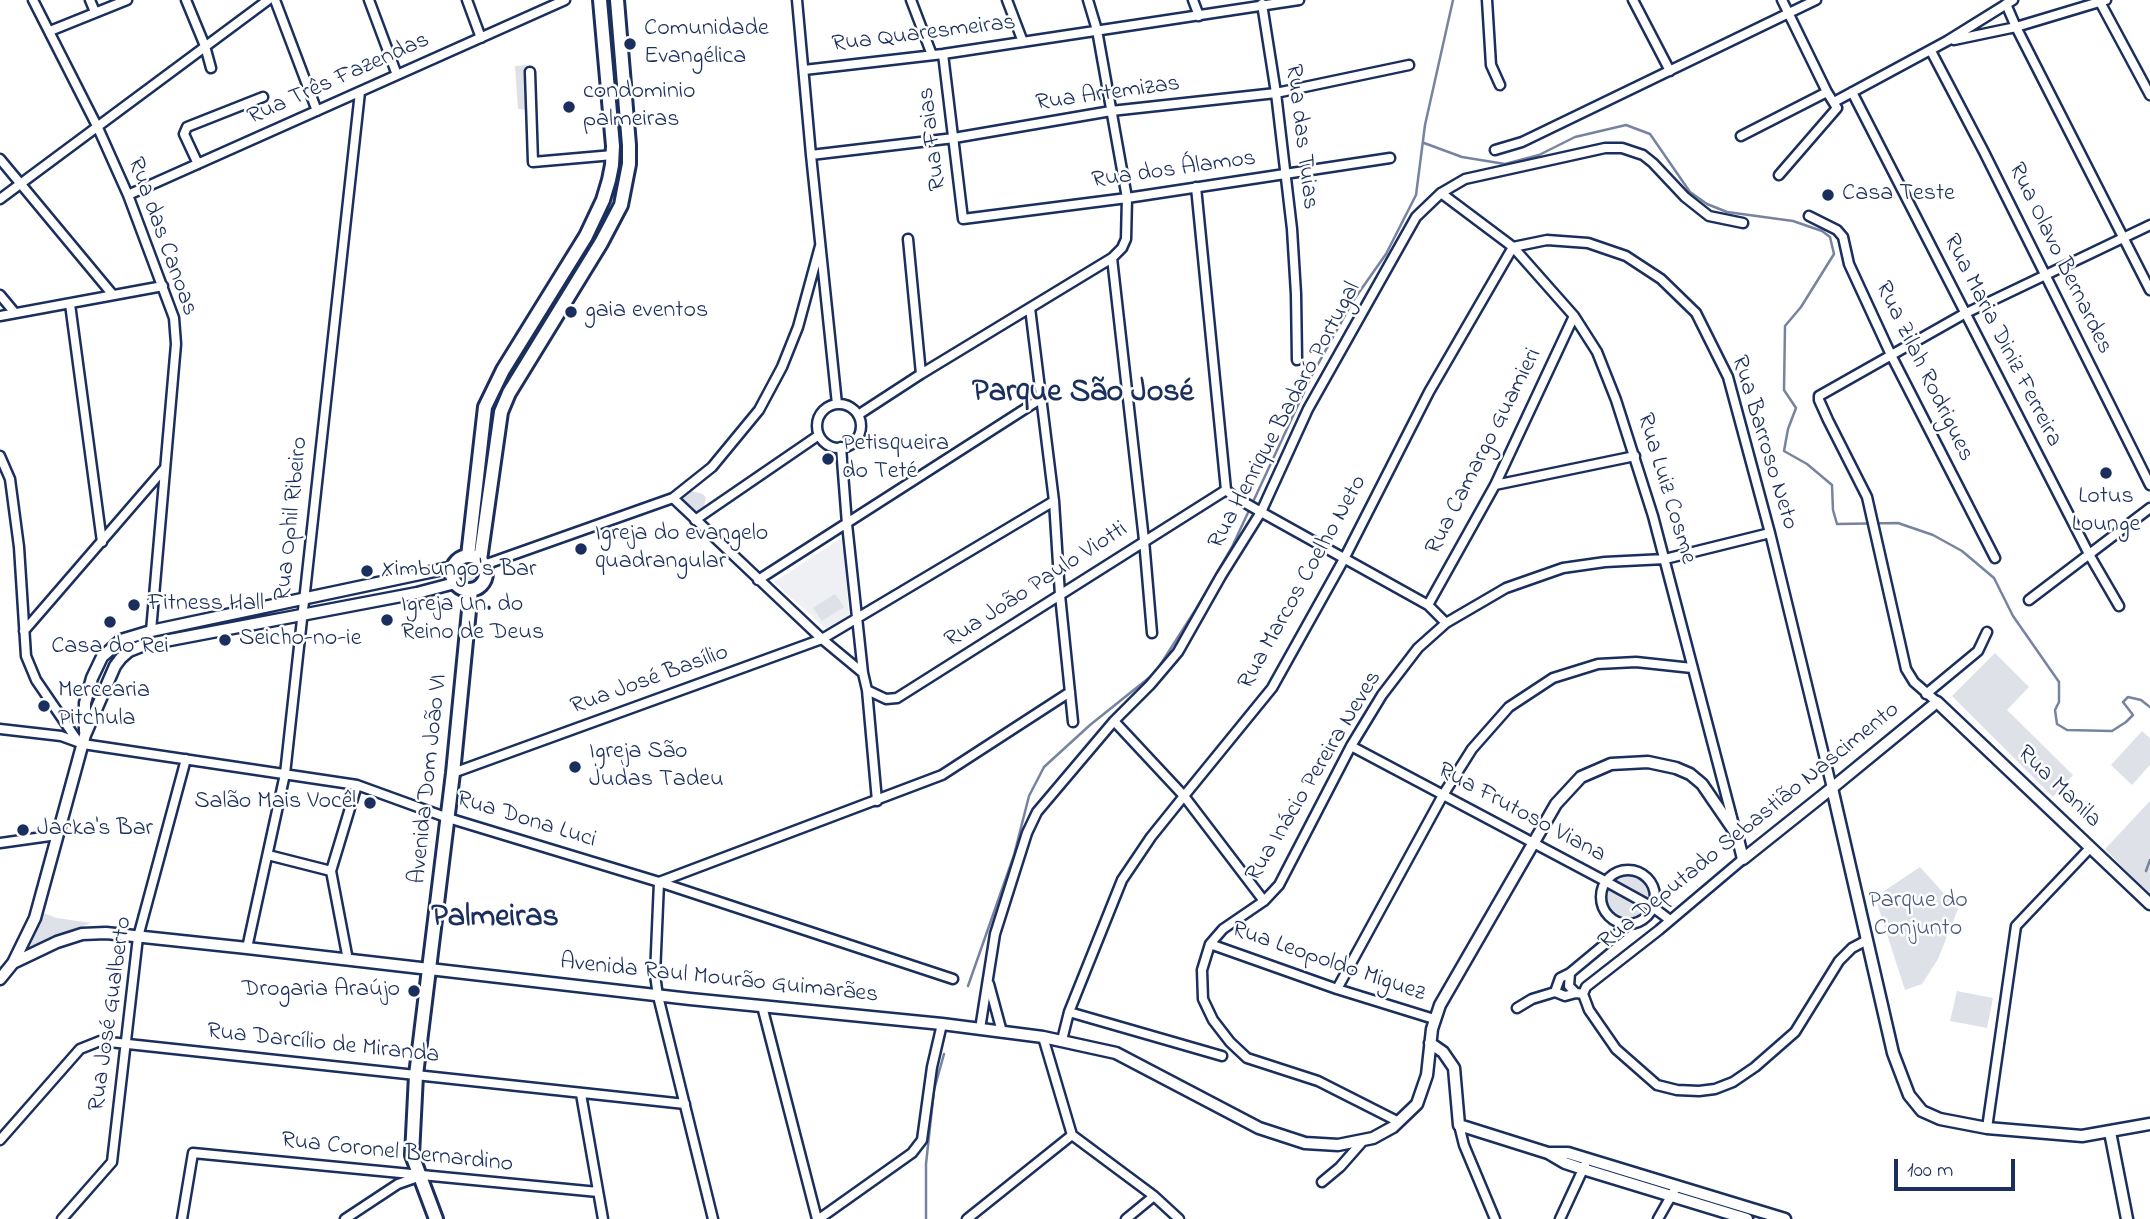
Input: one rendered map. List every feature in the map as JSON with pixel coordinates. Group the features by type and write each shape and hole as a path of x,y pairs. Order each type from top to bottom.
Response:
{"main road":[{"path":"477,561 457,561 452,575 455,583 471,590 484,581 486,573 477,561 485,407 503,370 595,220 609,180 613,150 600,0"},
{"path":"477,561 501,412 517,377 611,227 621,205 629,164 629,145 617,0"},
{"path":"613,150 629,145"},
{"name":"Avenida Dom João VI","path":"436,1219 412,1155 415,1074 448,818 471,590"}],"street":[{"name":"Rua das Canoas","path":"33,0 98,128 128,195 174,318 176,344 151,631"},
{"path":"90,0 95,12"},
{"path":"50,31 127,0"},
{"path":"186,0 211,68"},
{"path":"0,199 268,0"},
{"path":"275,0 317,111"},
{"path":"369,0 397,75"},
{"path":"467,0 481,37"},
{"name":"Rua Três Fazendas","path":"128,195 565,0"},
{"path":"797,0 837,404"},
{"path":"911,0 932,55"},
{"path":"1007,0 1023,42"},
{"path":"858,415 1112,258 1122,248 1126,239 1128,198 1097,30 1088,0"},
{"path":"1193,0 1199,16"},
{"name":"Rua Quaresmeiras","path":"804,70 943,54 1299,0"},
{"path":"1488,0 1491,65 1500,85"},
{"path":"1633,0 1670,71"},
{"path":"1782,0 1836,105"},
{"path":"1495,150 1522,142 1816,0"},
{"path":"1947,41 2016,27 2103,1 2150,95"},
{"path":"1779,175 1836,105 1852,92 1931,51 2010,2 2016,27 2150,290"},
{"name":"Rua das Tuias","path":"1262,4 1276,93 1292,229 1297,360"},
{"name":"Rua Olavo Bernardes","path":"1931,51 2150,485"},
{"name":"Rua Faias","path":"943,54 963,219"},
{"name":"Rua Artemizas","path":"811,155 954,138 1111,111 1276,93 1409,65"},
{"path":"530,72 533,162 613,150"},
{"name":"Rua Ophil Ribeiro","path":"247,948 285,774 360,92"},
{"path":"1741,136 1827,92"},
{"name":"Rua Maria Diniz Ferreira","path":"1852,92 2090,556 2119,606"},
{"path":"198,164 184,134 187,127 263,97"},
{"name":"Rua Henrique Badaró Portugal","path":"980,1029 995,933 1027,833 1037,812 1114,721 1178,652 1260,512 1308,409 1416,217 1441,193 1465,179 1605,148 1622,148 1643,155 1685,197 1709,216 1743,223"},
{"name":"Rua dos Álamos","path":"963,219 1128,198 1390,158"},
{"path":"0,159 114,295"},
{"path":"1196,187 1230,493 1428,605 1446,623"},
{"name":"Rua Luiz Cosme","path":"1441,193 1513,247 1574,316 1598,352 1635,456 1665,559 1743,859"},
{"name":"Rua Zilah Rodrigues","path":"1809,216 1837,230 1843,237 1850,267 1891,355 1995,558"},
{"path":"1937,702 1914,682 1906,669 1867,497 1819,400 1821,393 1965,314 2150,225"},
{"path":"908,239 921,374"},
{"name":"Rua Barroso Neto","path":"1513,247 1548,240 1588,243 1626,256 1661,279 1696,313 1728,377 1770,533 1832,788"},
{"path":"477,561 673,498 712,467 759,410 782,368 798,327 820,246"},
{"name":"Rua Marcos Coelho Neto","path":"1062,1040 1069,1012 1122,880 1151,837 1272,688 1344,559 1429,392 1513,247"},
{"path":"1112,258 1152,633"},
{"path":"0,316 163,286"},
{"path":"0,295 15,313"},
{"path":"70,304 102,542"},
{"path":"1030,308 1054,501 1073,722"},
{"name":"Rua Camargo Guamieri","path":"1428,605 1495,485 1574,316"},
{"path":"758,580 1042,398"},
{"path":"837,404 849,406 858,415 861,429 854,441 841,447 832,446 819,435 818,419 822,411 837,404"},
{"path":"695,520 819,435"},
{"path":"841,447 877,801"},
{"path":"0,456 10,479 19,547 26,656 36,680 82,740"},
{"path":"1495,485 1635,456"},
{"path":"24,631 165,468"},
{"name":"Rua João Paulo Viotti","path":"867,690 886,699 897,698 1144,540 1230,493"},
{"path":"673,498 822,639 863,673"},
{"name":"Rua José Basílio","path":"453,773 822,639 1054,501"},
{"path":"2029,600 2150,508"},
{"name":"Rua Inácio Pereira Neves","path":"1210,944 1223,929 1264,901 1279,885 1351,746 1381,695 1418,648 1446,623 1506,588 1563,568 1605,562 1665,559 1770,533"},
{"path":"0,979 13,963 35,918 82,740 85,703 92,678 102,657 121,640 151,631 453,567"},
{"path":"82,740 99,708 115,666 129,651 144,645 302,616 455,583"},
{"path":"1926,694 1978,651 1987,632"},
{"path":"1337,989 1443,795 1472,749 1508,707 1552,678 1598,664 1636,662 1692,668"},
{"path":"713,1219 658,996 655,975 659,882 942,775 1070,692"},
{"name":"Rua Deputado Sebastião Nascimento","path":"1580,994 1937,702"},
{"name":"Rua Manila","path":"1937,702 2150,904"},
{"path":"1114,721 1184,796 1264,901"},
{"name":"Rua Dona Luci","path":"0,729 61,736 186,759 357,785 448,818 659,882 953,979"},
{"name":"Rua Frutoso Viana","path":"1351,746 1605,881 1670,920"},
{"name":"Rua José Gualberto","path":"62,1219 112,1162 138,937 186,759"},
{"path":"1210,944 1202,970 1203,999 1213,1020 1230,1042 1247,1058 1318,1081 1399,1122 1418,1104 1423,1090 1434,1019 1440,1005 1556,804 1581,777 1611,764 1633,762 1664,765 1690,774 1702,784 1737,835"},
{"path":"348,960 331,871 357,785"},
{"path":"1832,788 1893,1053 1909,1096 1922,1111 1940,1119 1987,1128 2082,1136 2150,1124"},
{"path":"0,843 57,835"},
{"path":"1987,1128 2016,926 2090,848"},
{"path":"268,855 331,871"},
{"path":"1629,925 1616,922 1606,914 1600,903 1600,890 1605,881 1616,872 1629,869 1640,873 1653,886 1654,908"},
{"name":"Rua Deputado Sebastião Nascimento","path":"1555,992 1560,978 1570,973 1629,925 1639,922 1654,908"},
{"name":"Avenida Raul Mourão Guimarães","path":"13,963 82,934 106,933 658,996 942,1024 1062,1040 1116,1053 1259,1128 1305,1143 1338,1146 1362,1142 1399,1122"},
{"path":"1570,973 1569,986 1580,994 1616,1049 1657,1085 1677,1090 1699,1091 1715,1089 1733,1082 1782,1045 1795,1032 1839,961 1852,948 1867,940"},
{"name":"Rua Leopoldo Miguez","path":"1210,944 1337,989 1434,1019"},
{"name":"Rua Henrique Badaró Portugal","path":"988,981 1002,1032"},
{"path":"1517,1008 1532,999 1555,992 1565,996 1580,994"},
{"path":"762,1006 818,1219 912,1153 922,1140 932,1067 942,1024"},
{"path":"1069,1012 1222,1056"},
{"path":"1043,1037 1072,1135 1154,1196 1180,1219"},
{"name":"Rua Darcílio de Miranda","path":"0,1140 80,1049 100,1041 685,1104"},
{"path":"1430,1043 1443,1052 1454,1068 1459,1125 1464,1145 1495,1219"},
{"path":"581,1094 604,1219"},
{"path":"1459,1125 1548,1153 1565,1163 1586,1164 1677,1187 1785,1219"},
{"path":"2110,1132 2127,1219"},
{"path":"967,1219 1072,1135"},
{"path":"1322,1182 1340,1167 1362,1142"},
{"name":"Rua Coronel Bernardino","path":"182,1219 193,1153 598,1192"},
{"path":"1586,1164 1671,1197 1746,1219"},
{"path":"1560,1219 1586,1164"},
{"path":"345,1219 398,1184 419,1176"},
{"path":"1658,1219 1677,1187"},
{"path":"1126,1219 1154,1196"}],"shaded area":[{"path":"843,537 849,614 829,629 774,582"}],"green space":[{"path":"527,65 529,110 518,109 515,66"},
{"path":"691,491 703,494 706,498 704,506 697,514 692,514 681,503"},
{"path":"468,560 478,564 482,574 478,584 468,588 458,584 454,574 458,564"},
{"path":"835,594 844,607 822,621 813,608"},
{"path":"1995,653 2029,687 2007,710 2073,775 2053,797 1952,696"},
{"path":"2142,731 2150,738 2150,765 2132,785 2111,765"},
{"path":"2150,801 2150,895 2105,849"},
{"name":"Parque do Conjunto","path":"1920,867 1958,909 1938,959 1922,984 1905,990 1875,897"},
{"path":"1633,870 1643,874 1651,882 1655,897 1651,912 1643,920 1623,924 1613,920 1605,912 1601,892 1605,882 1613,874"},
{"path":"43,913 57,918 91,923 30,947"},
{"path":"1957,991 1993,998 1987,1028 1950,1021"}],"waterway":[{"path":"968,986 1014,855 1029,796 1044,767 1090,725 1155,673 1232,547 1312,375 1353,301 1386,254 1416,195 1425,125 1453,0"},
{"path":"1424,143 1462,157 1505,164 1539,155 1575,137 1626,125 1650,134 1690,192 1707,204 1727,212 1793,221 1822,231 1830,237 1834,254 1801,307 1785,326 1784,390 1796,408 1784,451 1807,464 1832,485 1833,510 1837,524 1898,523 1933,535 1962,551 1994,578 2013,616 2059,682 2059,702 2055,710 2057,724 2067,730 2112,731 2133,715 2123,702 2128,697 2141,700 2150,707"},
{"path":"2146,871 2150,860"},
{"path":"926,1219 926,1164 934,1090 944,1054"}],"place":[{"name":"Comunidade Evangélica","path":"630,44"},
{"name":"condominio palmeiras","path":"569,107"},
{"name":"Casa Teste","path":"1828,195"},
{"name":"gaia eventos","path":"571,312"},
{"name":"Petisqueira do Teté","path":"828,459"},
{"name":"Lotus Lounge","path":"2106,473"},
{"name":"Igreja do evangelo quadrangular","path":"581,549"},
{"name":"Ximbungo's Bar","path":"367,571"},
{"name":"Fitness Hall","path":"134,605"},
{"name":"Igreja Un. do Reino de Deus","path":"387,620"},
{"name":"Casa do Rei","path":"110,622"},
{"name":"Seicho-no-ie","path":"225,640"},
{"name":"Mercearia Pitchula","path":"44,706"},
{"name":"Igreja São Judas Tadeu","path":"575,767"},
{"name":"Salão Mais Você!","path":"370,803"},
{"name":"Jacka's Bar","path":"23,830"},
{"name":"Drogaria Araújo","path":"414,991"}],"district":[{"name":"Parque São José","path":"1083,395"},
{"name":"Palmeiras","path":"495,920"}]}
